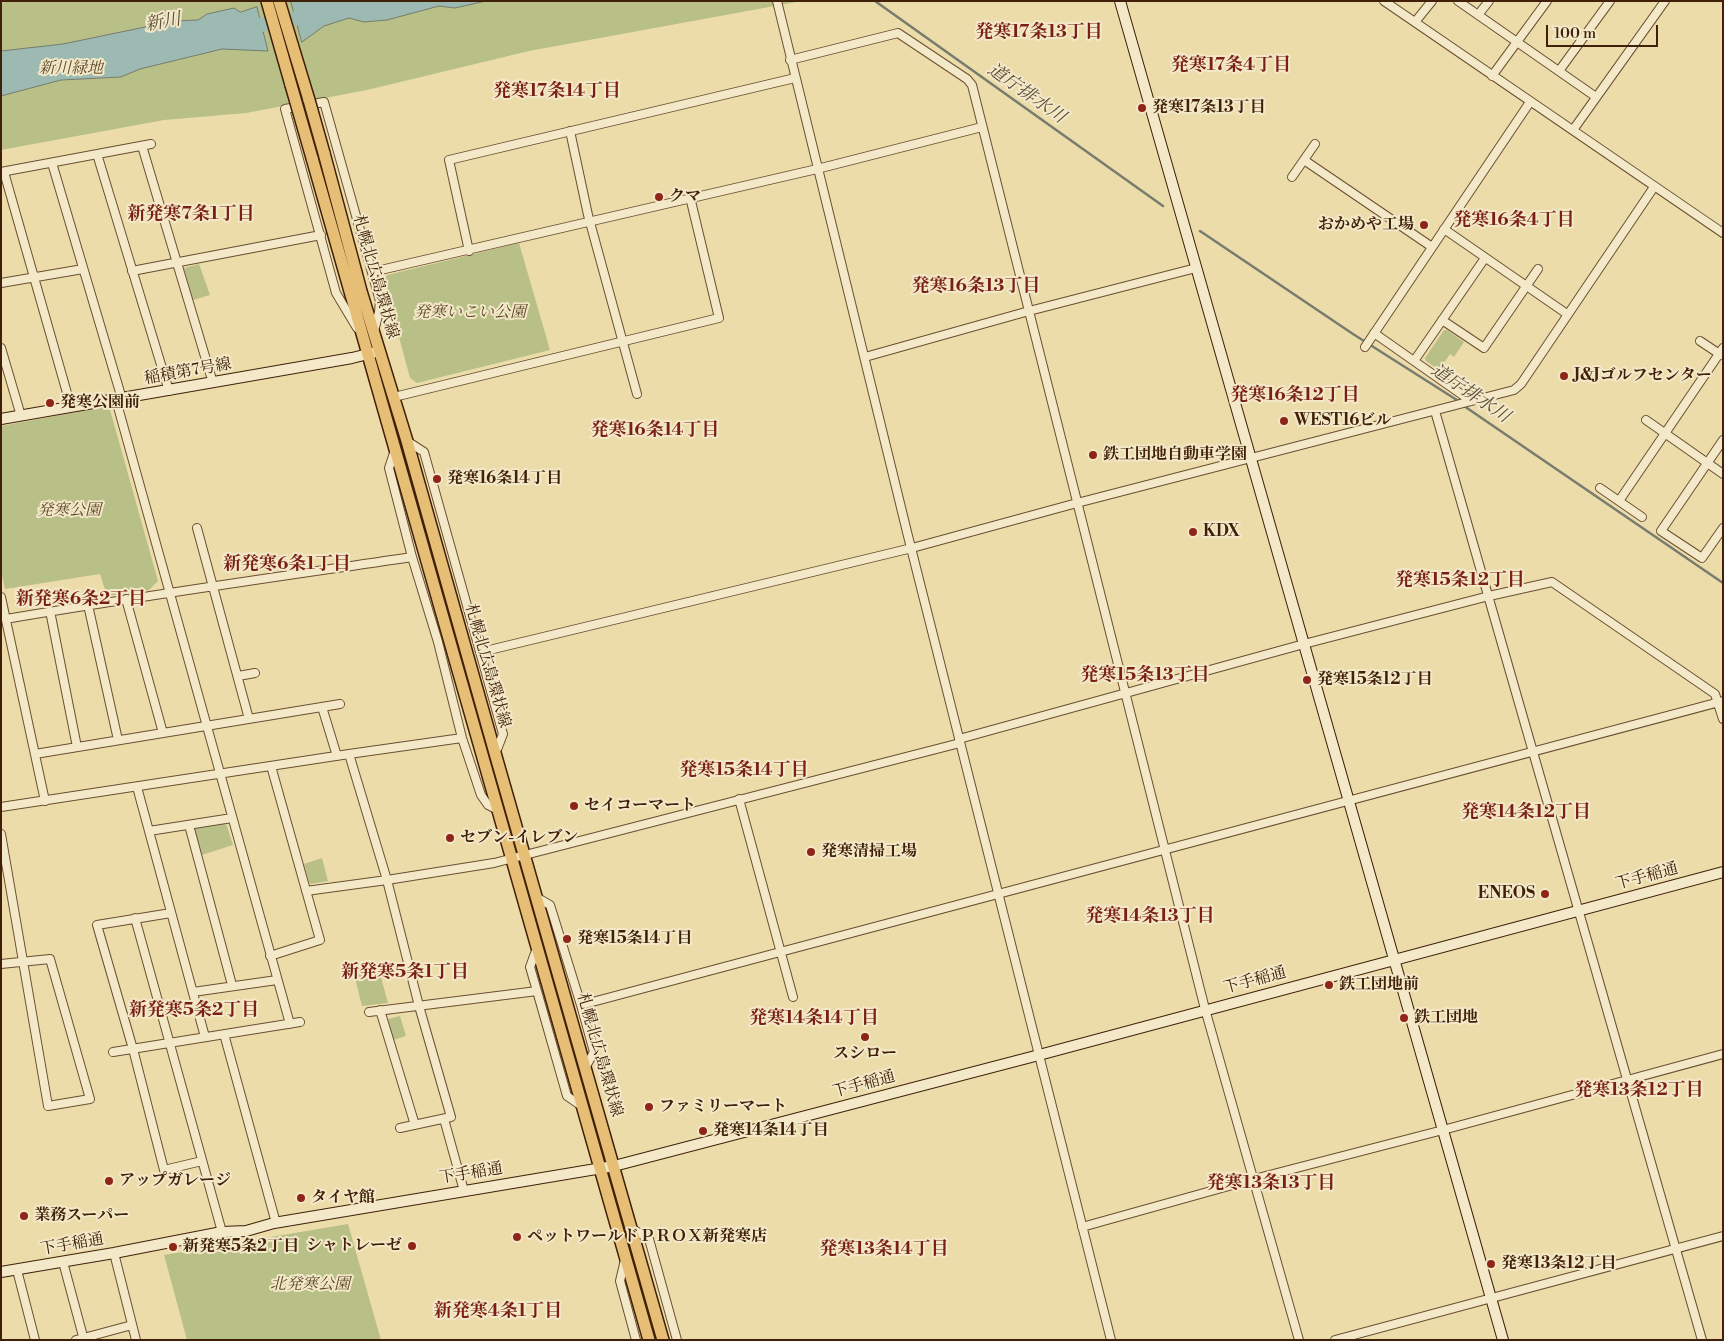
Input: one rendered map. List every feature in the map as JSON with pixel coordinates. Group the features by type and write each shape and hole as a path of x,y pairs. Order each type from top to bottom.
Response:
{"main road":[{"name":"札幌北広島環状線","path":"267,1 312,158 374,352 395,450 649,1340"},
{"name":"札幌北広島環状線","path":"279,1 324,153 369,336"},
{"path":"1120,1 1503,1340"},
{"name":"札幌北広島環状線","path":"374,352 394,397 407,441 663,1340"},
{"name":"稲積第7号線","path":"1,419 214,383 352,358 374,352"},
{"name":"下手稲通","path":"1,1272 222,1232 246,1231 276,1223 614,1166 1723,872"}],"street":[{"path":"777,1 817,169 1111,1340"},
{"path":"1384,1 1723,233"},
{"path":"1415,22 1432,1"},
{"path":"1458,1 1596,97"},
{"path":"1478,15 1488,1"},
{"path":"1492,76 1548,1"},
{"path":"1559,71 1610,1"},
{"path":"1573,130 1665,1"},
{"path":"790,60 898,33 972,85 1205,1009 1300,1340"},
{"path":"469,250 449,160 795,78"},
{"path":"324,102 380,301 380,312 369,336 336,293 285,109 324,102"},
{"path":"1365,347 1530,102"},
{"path":"372,272 817,169 982,127"},
{"path":"570,132 590,222 637,394"},
{"path":"71,407 3,172 151,144"},
{"path":"1292,177 1315,144"},
{"path":"142,146 214,383"},
{"path":"97,154 169,391"},
{"path":"1304,160 1432,247"},
{"path":"52,163 119,399 169,594 290,1024"},
{"path":"481,652 912,548 1251,457 1514,390 1520,384 1654,187"},
{"path":"394,397 720,318 690,197"},
{"path":"1444,229 1567,314"},
{"path":"132,271 320,235"},
{"path":"1414,361 1486,258"},
{"path":"1,283 83,268"},
{"path":"865,357 1029,311 1196,268"},
{"path":"1442,320 1484,348 1538,268"},
{"path":"1373,334 1469,401"},
{"path":"1619,502 1721,353 1700,341"},
{"path":"1,348 21,416"},
{"path":"1435,411 1702,1340"},
{"path":"1646,420 1723,474"},
{"path":"1723,440 1662,531 1702,558 1723,528"},
{"path":"407,441 424,452 481,652 503,734 495,753"},
{"path":"395,450 389,468 412,557 438,642 462,738 481,795 488,805 498,810"},
{"path":"1600,488 1642,517"},
{"path":"197,528 249,719"},
{"path":"6,618 412,557"},
{"path":"306,890 387,880 512,858 960,741 1304,644 1489,596 1552,582 1715,694 1720,701 1723,719"},
{"path":"1,596 45,801"},
{"path":"126,599 164,733"},
{"path":"88,605 118,740"},
{"path":"50,611 78,747"},
{"path":"238,676 255,673"},
{"path":"582,1005 1720,701"},
{"path":"35,754 340,704"},
{"path":"322,707 337,756"},
{"path":"1,807 462,738"},
{"path":"349,754 387,880 419,1006 451,1117 400,1128"},
{"path":"270,956 320,940 271,766"},
{"path":"137,787 205,1037"},
{"path":"740,800 793,997"},
{"path":"149,831 232,818"},
{"path":"189,825 232,985"},
{"path":"1,834 24,962 48,1106 90,1099 50,959 24,962 1,964"},
{"path":"536,897 550,905 582,1005 594,1052 585,1068"},
{"path":"171,913 97,925 133,1049 164,1170 202,1161"},
{"path":"135,918 222,1232"},
{"path":"537,947 530,966 567,1096 583,1107"},
{"path":"193,992 277,980"},
{"path":"369,1012 537,991"},
{"path":"380,1010 414,1125"},
{"path":"113,1052 300,1022"},
{"path":"224,1034 276,1223"},
{"path":"1082,1227 1254,1179 1723,1054"},
{"path":"444,1119 464,1191"},
{"path":"631,1228 649,1238 677,1340"},
{"path":"1335,1340 1723,1236"},
{"path":"114,1253 136,1340"},
{"path":"626,1258 620,1281 636,1340"},
{"path":"63,1262 81,1339 132,1325"},
{"path":"17,1270 35,1340"}],"green space":[{"name":"新川緑地","path":"8,1 802,1 529,51 367,90 246,113 164,120 1,150 1,3"},
{"name":"発寒いこい公園","path":"519,243 550,350 417,383 410,378 384,281 387,275"},
{"path":"199,264 210,295 193,300 184,268"},
{"path":"1444,330 1447,330 1464,342 1454,357 1450,354 1439,370 1426,361 1425,358"},
{"name":"発寒公園","path":"109,406 158,581 149,590 107,596 100,574 5,589 1,571 1,426"},
{"path":"224,822 233,845 202,855 193,830 196,827"},
{"path":"322,858 328,881 311,884 304,864"},
{"path":"379,970 388,1003 362,1006 354,974"},
{"path":"400,1016 406,1036 393,1040 388,1019"},
{"name":"北発寒公園","path":"348,1224 381,1340 187,1340 164,1255"}],"water":[{"path":"291,1 486,1 455,8 439,6 387,20 364,22 349,18 324,26 302,42"},
{"path":"257,7 268,51 222,49 140,69 121,77 61,80 1,96 1,51 63,44 174,21 198,20 207,14 234,8 240,12"}],"waterway":[{"name":"道庁排水川","path":"875,1 1163,206"},
{"name":"新川","path":"244,28 314,15"},
{"name":"道庁排水川","path":"1200,231 1353,334 1460,402"},
{"name":"道庁排水川","path":"1464,406 1723,583"}],"place":[{"name":"発寒17条13丁目","path":"1142,108"},
{"name":"クマ","path":"659,197"},
{"name":"おかめや工場","path":"1424,225"},
{"name":"J&Jゴルフセンター","path":"1564,376"},
{"name":"発寒公園前","path":"50,403"},
{"name":"WEST16ビル","path":"1284,421"},
{"name":"鉄工団地自動車学園","path":"1093,455"},
{"name":"発寒16条14丁目","path":"437,479"},
{"name":"KDX","path":"1193,532"},
{"name":"発寒15条12丁目","path":"1307,680"},
{"name":"セイコーマート","path":"574,806"},
{"name":"セブン-イレブン","path":"450,838"},
{"name":"発寒清掃工場","path":"811,852"},
{"name":"ENEOS","path":"1545,894"},
{"name":"発寒15条14丁目","path":"567,939"},
{"name":"鉄工団地前","path":"1329,985"},
{"name":"鉄工団地","path":"1404,1018"},
{"name":"スシロー","path":"865,1037"},
{"name":"ファミリーマート","path":"649,1107"},
{"name":"発寒14条14丁目","path":"703,1131"},
{"name":"アップガレージ","path":"109,1181"},
{"name":"タイヤ館","path":"301,1198"},
{"name":"業務スーパー","path":"24,1216"},
{"name":"ペットワールドＰＲＯＸ新発寒店","path":"517,1237"},
{"name":"シャトレーゼ","path":"412,1246"},
{"name":"新発寒5条2丁目","path":"173,1247"},
{"name":"発寒13条12丁目","path":"1491,1264"}],"district":[{"name":"発寒17条13丁目","path":"1039,33"},
{"name":"発寒17条4丁目","path":"1231,66"},
{"name":"発寒17条14丁目","path":"557,92"},
{"name":"新発寒7条1丁目","path":"191,215"},
{"name":"発寒16条4丁目","path":"1514,221"},
{"name":"発寒16条13丁目","path":"976,287"},
{"name":"発寒16条12丁目","path":"1295,396"},
{"name":"発寒16条14丁目","path":"655,431"},
{"name":"新発寒6条1丁目","path":"287,565"},
{"name":"発寒15条12丁目","path":"1460,581"},
{"name":"新発寒6条2丁目","path":"81,600"},
{"name":"発寒15条13丁目","path":"1145,676"},
{"name":"発寒15条14丁目","path":"744,771"},
{"name":"発寒14条12丁目","path":"1526,813"},
{"name":"発寒14条13丁目","path":"1150,917"},
{"name":"新発寒5条1丁目","path":"405,973"},
{"name":"新発寒5条2丁目","path":"194,1011"},
{"name":"発寒14条14丁目","path":"814,1019"},
{"name":"発寒13条12丁目","path":"1639,1091"},
{"name":"発寒13条13丁目","path":"1271,1184"},
{"name":"発寒13条14丁目","path":"884,1250"},
{"name":"新発寒4条1丁目","path":"498,1312"}]}
